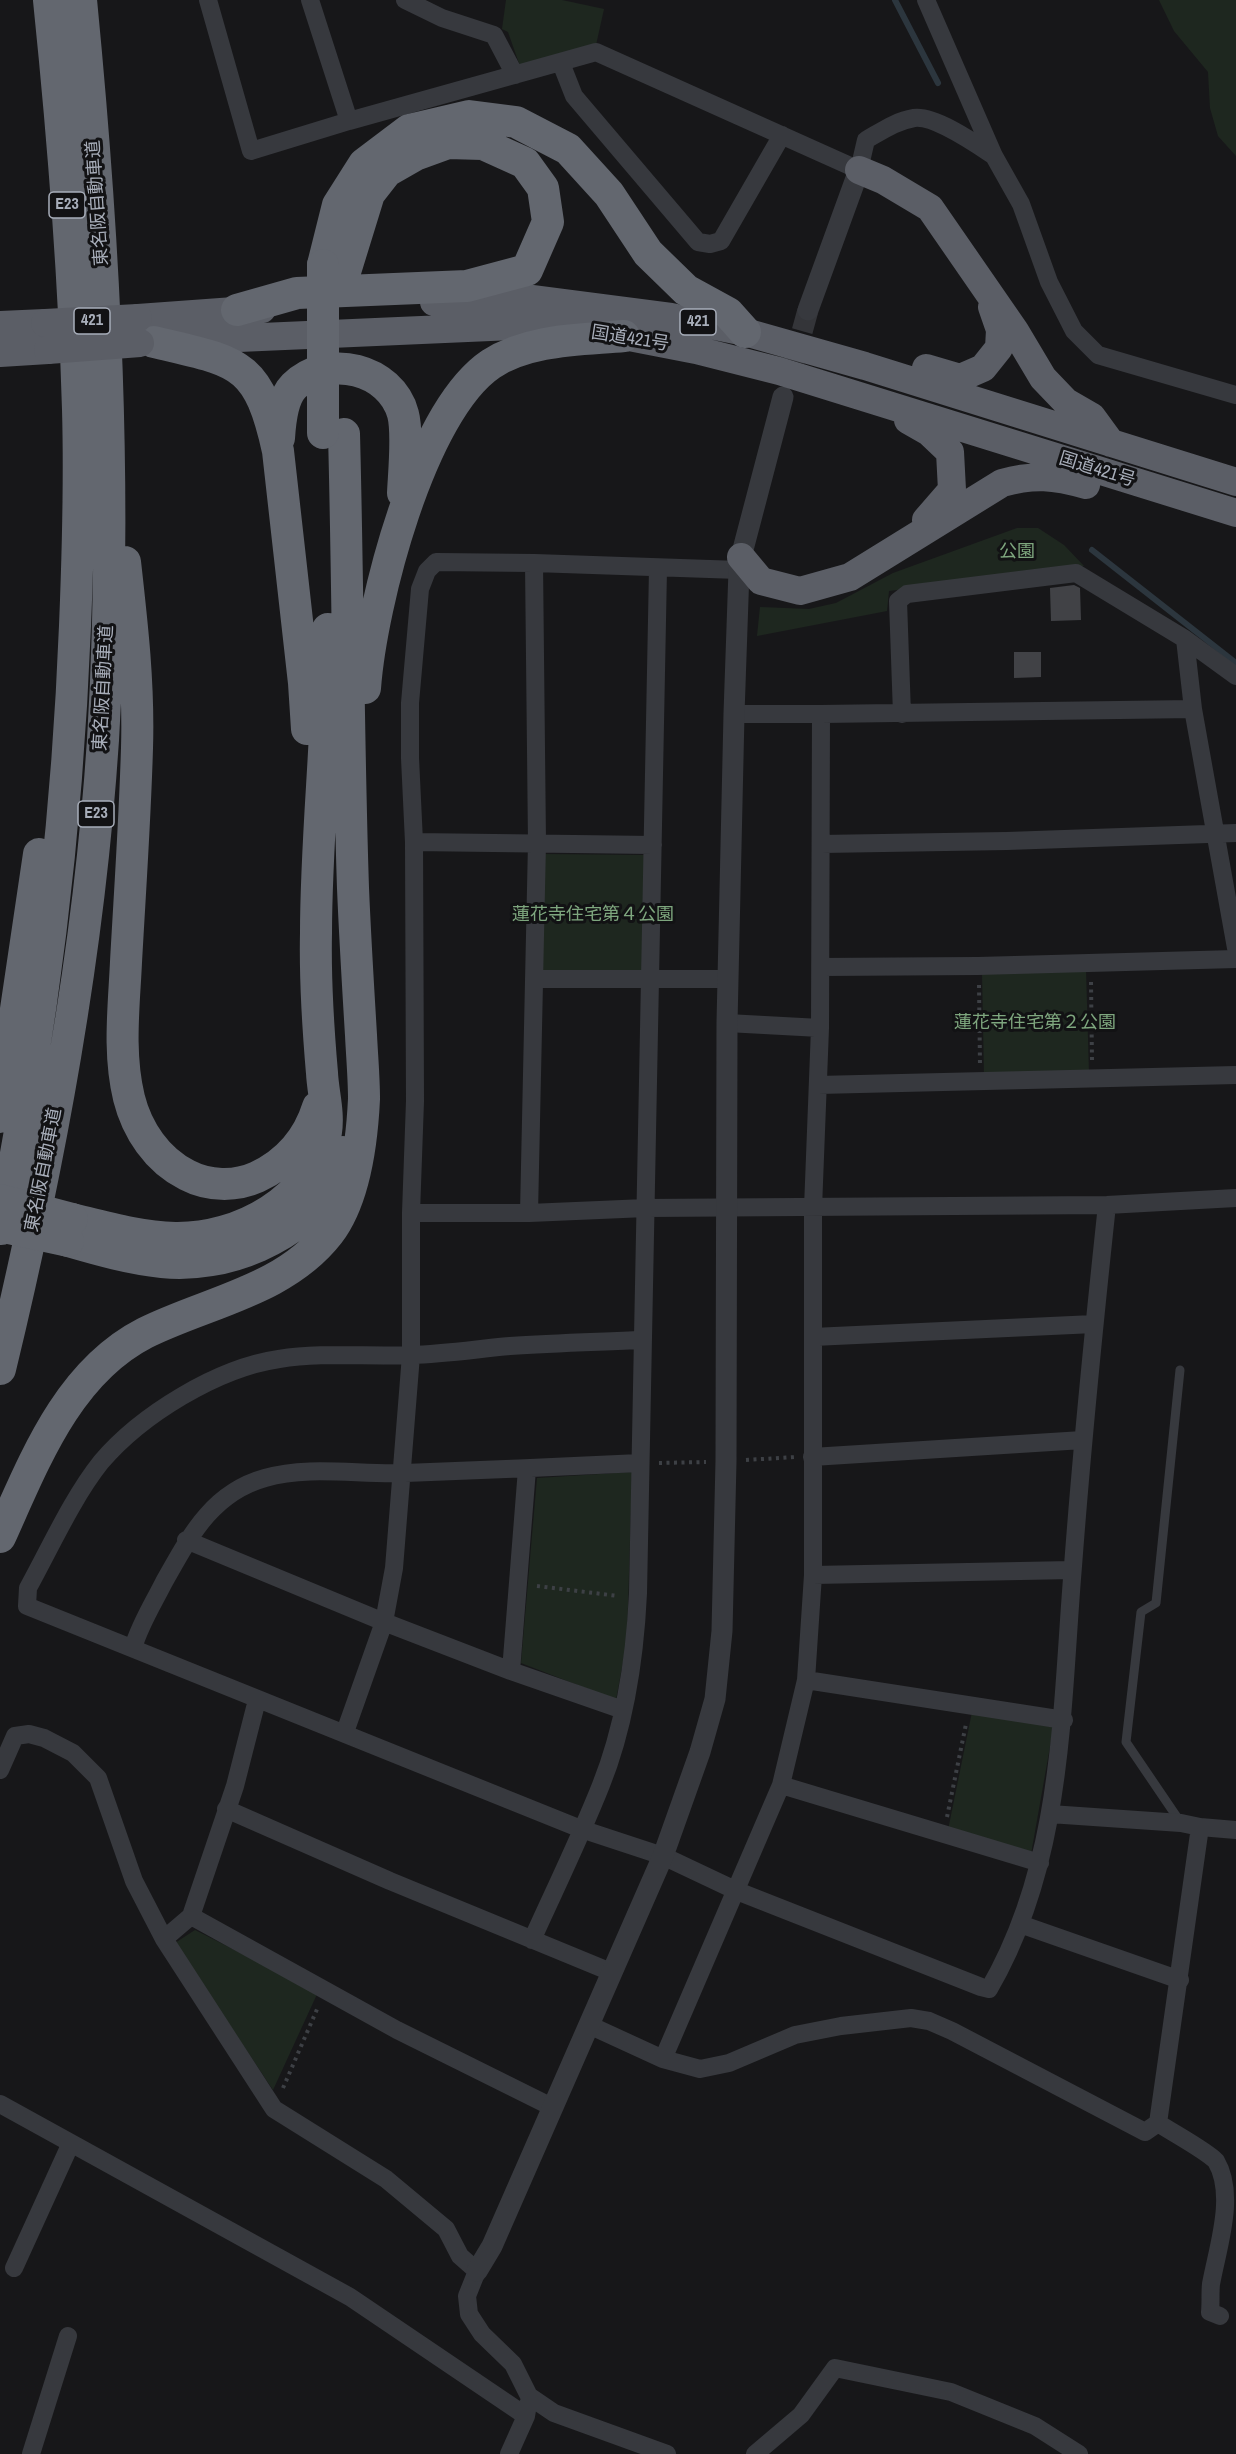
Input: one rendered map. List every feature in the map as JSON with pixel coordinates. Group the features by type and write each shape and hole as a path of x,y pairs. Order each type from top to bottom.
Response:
{"highway":[{"name":"東名阪自動車道","path":"0,1233 37,1032 55,900 70,742 78,530 78,410 61,119 49,0"},
{"name":"東名阪自動車道","path":"0,1369 48,1155 69,1038 87,903 105,696 110,533 109,409 102,251 81,0"},
{"path":"0,1226 174,1238 200,1237 226,1232 275,1208 293,1193 318,1155 326,1132 327,1110 322,1075 315,935 328,650 334,433 333,270 338,205 364,164 409,130 469,116 516,122 568,149 609,194 648,253 686,290 737,322 872,353 960,378 983,368 999,348 1000,330 987,292"},
{"path":"237,310 297,293 467,286 527,270 548,222 543,188 525,163 483,144 448,144 416,154 387,171 369,194 333,270"},
{"path":"859,170 883,180 930,208 1015,331 1043,378 1066,402 1092,417 1111,443"},
{"name":"国道421号","path":"144,334 237,310 532,299 671,317 737,322 836,358 1236,482"},
{"name":"国道421号","path":"0,325 47,336 536,325 624,336 696,350 779,371 1236,513"},
{"path":"144,334 234,364 248,376 263,396 272,420 278,451 304,683 317,882"},
{"name":"国道421号","path":"0,353 47,336"},
{"path":"353,888 369,660 386,570 419,471 438,431 455,401 473,378 493,363 515,352 547,344 624,336"},
{"path":"836,358 872,353"},
{"path":"278,451 285,403 294,386 308,376 326,369 352,369 368,373 383,383 396,398 404,415 405,468 401,522"},
{"path":"850,577 931,516 952,490 950,452 929,432 877,402"},
{"path":"109,409 136,664 135,798 123,1034 125,1079 129,1099 145,1135 165,1161 195,1179 233,1184 252,1179 270,1170 290,1155 303,1140 314,1121 322,1075"},
{"path":"0,1537 53,1427 86,1378 116,1352 145,1333 235,1297 291,1268 329,1233 346,1206 359,1145 364,1098 334,433"},
{"path":"740,564 761,581 800,591 850,577 1002,483 1026,477 1055,476 1122,494 1195,500"},
{"path":"0,1117 75,612"},
{"path":"0,1200 70,1230 98,1250 164,1262 195,1262 223,1258 265,1242 304,1216 322,1199 334,1181 364,1098"}],"street":[{"path":"208,0 251,151 349,121 596,52 859,170"},
{"path":"310,0 349,121"},
{"path":"405,0 442,18 494,34 515,75"},
{"path":"926,0 994,156 1021,204 1049,282 1074,331 1098,355 1236,395"},
{"path":"561,63 574,96 698,242 710,244 721,241 782,135"},
{"path":"808,310 859,170 866,140 898,122 917,117 950,128 994,156"},
{"path":"667,2454 554,2413 529,2396 513,2364 482,2334 469,2314 467,2296 477,2271 492,2246 663,1856 700,1752 715,1699 722,1630 726,1461 727,1023 740,564 783,397"},
{"path":"345,1732 384,1622 394,1568 411,1355 411,1214 415,1101 414,842 410,703 420,589 427,571 436,562 658,568 740,564"},
{"path":"529,1213 537,843 534,563"},
{"path":"532,1940 601,1784 622,1710 636,1643 658,568"},
{"path":"902,714 898,601 908,594 1076,573 1185,639 1236,676"},
{"path":"1185,639 1193,709 1236,948"},
{"path":"734,714 902,714 1193,709"},
{"path":"663,2059 781,1785 806,1680 813,1575 813,1208 821,967 821,714"},
{"path":"821,844 1236,833"},
{"path":"414,842 653,845"},
{"path":"821,967 978,966 1236,959"},
{"path":"534,979 728,979"},
{"path":"727,1023 820,1028"},
{"path":"818,1085 1236,1075"},
{"path":"411,1214 529,1213 646,1208 1107,1205 1236,1198"},
{"path":"642,1340 512,1346 411,1355 320,1355 278,1359 243,1369 165,1405 124,1438 88,1480 28,1588 27,1606 257,1700 345,1732 581,1829 663,1856 737,1891 990,1989 1020,1924 1040,1863 1050,1814 1064,1720 1072,1570 1107,1205"},
{"path":"813,1337 1095,1324"},
{"path":"812,1457 1083,1440"},
{"path":"133,1648 153,1603 186,1540 206,1514 226,1497 264,1478 314,1472 401,1473 640,1463"},
{"path":"511,1671 527,1469"},
{"path":"186,1540 384,1622 511,1671 622,1710"},
{"path":"813,1575 1072,1570"},
{"path":"806,1680 1064,1720"},
{"path":"164,1939 191,1916 235,1786 257,1700"},
{"path":"0,1770 15,1736 29,1734 44,1738 73,1753 98,1778 134,1881 164,1939 274,2109 386,2179 446,2229 459,2256 477,2271"},
{"path":"781,1785 1040,1863"},
{"path":"226,1809 611,1972"},
{"path":"1050,1814 1181,1823 1236,1830"},
{"path":"589,2025 663,2059 700,2069 729,2063 795,2035 842,2026 911,2018 929,2021 1145,2132 1158,2123 1200,1827"},
{"path":"191,1916 397,2030 552,2107"},
{"path":"1020,1924 1180,1980"},
{"path":"0,2104 350,2296 526,2416"},
{"path":"1158,2123 1216,2161 1229,2182 1230,2203 1227,2231 1211,2284 1210,2312 1220,2316"},
{"path":"14,2268 71,2143"},
{"path":"31,2454 68,2336"},
{"path":"756,2454 801,2415 835,2368 951,2392 1035,2426 1078,2454"},
{"path":"509,2454 526,2416 529,2396"}],"lane":[{"path":"1180,1370 1156,1603 1141,1612 1126,1742 1181,1823"}],"path":[{"path":"1091,963 1093,1079"},
{"path":"978,966 981,1081"},
{"path":"640,1463 812,1457"},
{"path":"518,1583 638,1598"},
{"path":"943,1834 969,1706"},
{"path":"274,2109 325,1990"}],"green space":[{"path":"506,0 562,0 604,9 596,45 520,66 508,32 502,29"},
{"path":"1159,0 1236,0 1236,156 1218,136 1210,108 1208,72 1174,31"},
{"name":"公園","path":"1017,528 1038,528 1064,545 1084,566 889,591 887,611 757,636 760,607 809,609 836,603 893,573"},
{"name":"蓮花寺住宅第４公園","path":"542,854 644,855 644,975 541,976"},
{"name":"蓮花寺住宅第２公園","path":"1086,970 1089,1074 984,1076 982,972"},
{"path":"632,1472 627,1640 616,1700 521,1663 537,1478"},
{"path":"972,1712 1054,1724 1031,1854 948,1830"},
{"path":"195,1930 318,1992 273,2090 175,1943"}],"building":[{"path":"1074,585 1080,588 1081,620 1051,621 1050,588"},
{"path":"1014,652 1041,652 1041,677 1014,678"}],"waterway":[{"path":"895,0 938,83"},
{"path":"1092,550 1236,663"}],"tunnel":[{"path":"794,361 808,310"}]}
